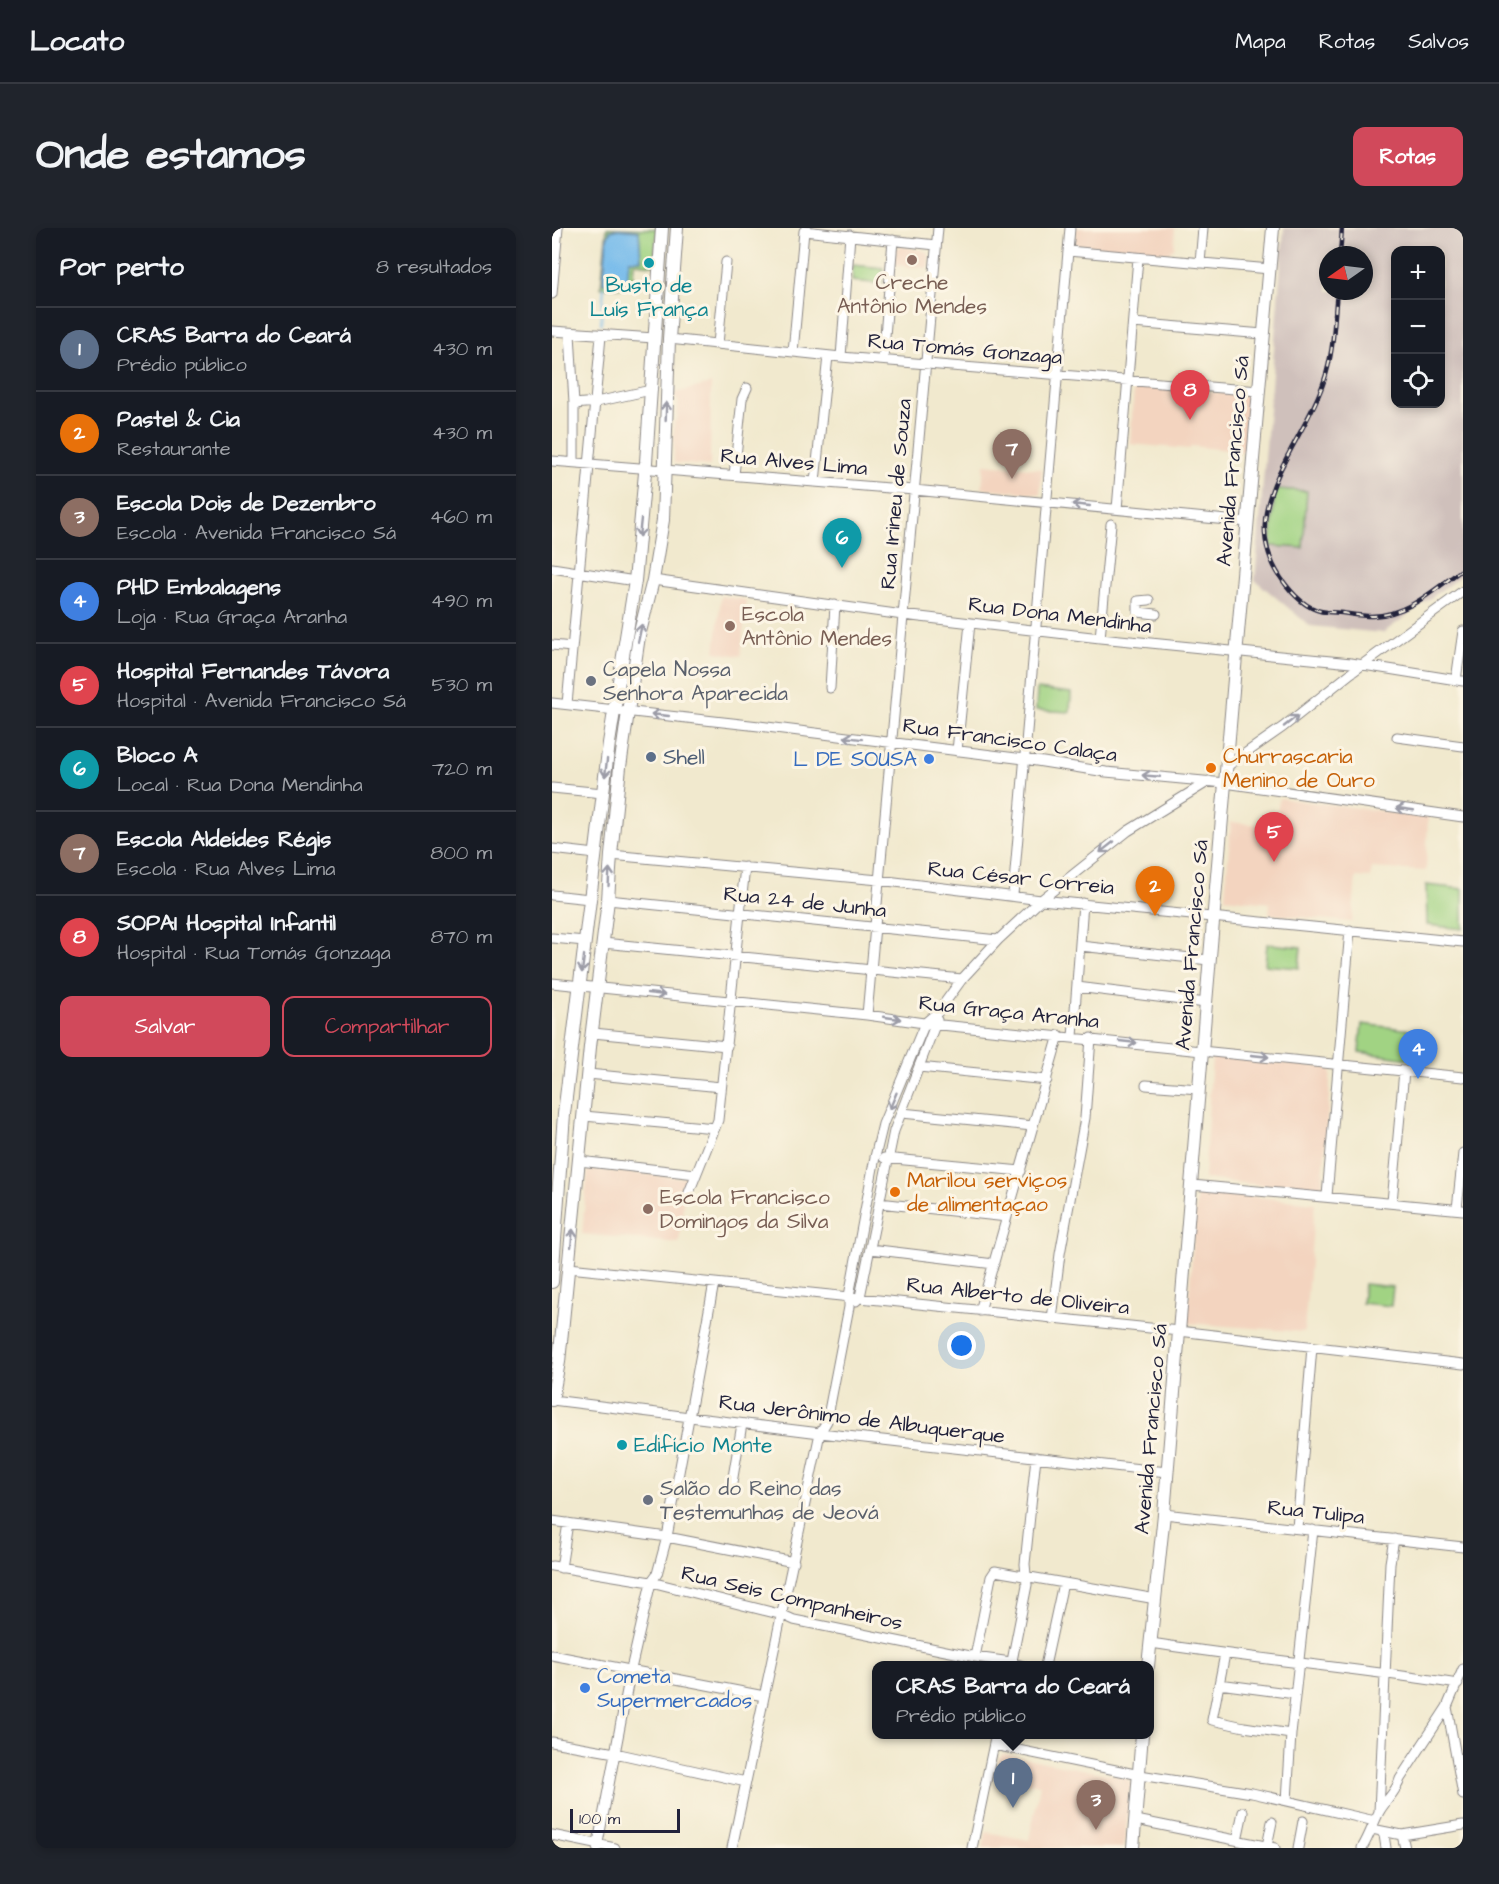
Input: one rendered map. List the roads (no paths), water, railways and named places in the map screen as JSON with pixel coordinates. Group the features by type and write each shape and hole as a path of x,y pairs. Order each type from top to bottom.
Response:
{"main road":[{"path":"552,1282 558,1114 572,1044 614,710 635,580 662,228"},
{"path":"552,1400 559,1362 590,1047 628,712 639,636 653,580 663,520 669,339 677,228"},
{"name":"Avenida Francisco Sá","path":"1149,1661 1164,1514 1209,960 1273,228"},
{"path":"572,1044 590,1047"},
{"path":"1133,1848 1142,1739"}],"street":[{"path":"552,294 558,228"},
{"name":"Rua Irineu de Souza","path":"867,1015 938,228"},
{"path":"1013,896 1070,228"},
{"path":"1200,263 1203,228"},
{"path":"793,352 804,231 936,245"},
{"path":"841,357 850,235"},
{"path":"883,360 893,240"},
{"path":"1068,251 1270,269"},
{"path":"1117,509 1138,258"},
{"path":"718,344 726,262"},
{"path":"1133,323 1263,334"},
{"path":"552,331 654,338"},
{"path":"570,333 574,462"},
{"path":"567,704 591,464 601,336"},
{"name":"Rua Tomás Gonzaga","path":"669,339 828,356 1259,391"},
{"path":"815,482 828,356"},
{"path":"734,476 742,399 747,388"},
{"path":"574,404 596,402 651,390"},
{"name":"Rua Alves Lima","path":"552,461 914,490 1248,522"},
{"path":"1100,638 1111,524"},
{"path":"552,566 635,580"},
{"name":"Rua Dona Mendinha","path":"653,580 883,610 903,615 1362,665 1460,680"},
{"path":"1226,767 1283,727 1362,665 1463,591"},
{"path":"1149,600 1138,601 1138,612 1156,614"},
{"path":"830,688 835,605"},
{"path":"957,751 970,622"},
{"path":"1460,680 1463,631"},
{"path":"552,645 572,647"},
{"name":"Rua Francisco Calaça","path":"552,703 891,742 1106,772 1225,783 1463,817"},
{"path":"1396,737 1463,746"},
{"path":"732,1848 820,1433 827,1421 875,1157 883,1124 925,1023 938,1012 962,979 998,940 1041,900 1128,831 1209,781"},
{"path":"552,788 603,793"},
{"path":"552,849 596,854"},
{"name":"Rua César Correia","path":"611,855 879,880 1041,900 1463,942"},
{"path":"686,1200 716,1128 745,867"},
{"path":"552,895 590,898"},
{"name":"Rua 24 de Junha","path":"608,900 998,940"},
{"path":"1073,1037 1083,903"},
{"path":"1327,1196 1350,930"},
{"path":"552,938 585,941"},
{"path":"603,943 962,979"},
{"path":"1080,946 1209,960"},
{"name":"Rua Graça Aranha","path":"552,983 1463,1077"},
{"path":"1077,987 1206,1003"},
{"path":"849,1307 860,1297 894,1131 937,1024 938,1012"},
{"path":"593,1033 726,1046"},
{"path":"980,1311 1059,1035"},
{"path":"1052,1319 1060,1254 1085,1118 1091,1038"},
{"path":"919,1067 1047,1080"},
{"path":"1392,1202 1404,1071"},
{"path":"588,1074 721,1087"},
{"path":"1146,1085 1199,1089"},
{"path":"902,1113 1034,1126"},
{"path":"584,1116 716,1128"},
{"path":"1192,1185 1460,1209 1463,1153"},
{"path":"875,1157 1021,1171"},
{"path":"579,1161 696,1174"},
{"path":"879,1203 1007,1217"},
{"path":"870,1249 994,1264"},
{"name":"Rua Alberto de Oliveira","path":"569,1268 1179,1331 1463,1364"},
{"path":"597,1846 631,1669 651,1582 657,1574 667,1537 714,1283"},
{"path":"1297,1528 1312,1347"},
{"name":"Rua Jerônimo de Albuquerque","path":"552,1400 1167,1472"},
{"path":"732,1483 742,1424"},
{"path":"1012,1661 1027,1585 1025,1564 1036,1457"},
{"name":"Rua Tulipa","path":"1164,1514 1463,1547"},
{"path":"552,1521 667,1537 794,1562"},
{"path":"556,1567 568,1523"},
{"path":"1287,1801 1291,1734 1313,1530"},
{"path":"1386,1848 1384,1835 1377,1823 1390,1563 1394,1539"},
{"name":"Rua Seis Companheiros","path":"556,1567 651,1582 783,1615 794,1620 996,1661"},
{"path":"975,1657 992,1573 999,1570 1156,1599"},
{"path":"1046,1661 1063,1583"},
{"path":"1151,1643 1458,1684"},
{"path":"1225,1654 1212,1720 1291,1734"},
{"path":"552,1655 764,1696"},
{"path":"1364,1847 1391,1793 1398,1787 1400,1779 1447,1707 1463,1669"},
{"path":"1219,1684 1295,1694"},
{"path":"1447,1707 1463,1795"},
{"path":"972,1848 995,1739 1140,1775 1193,1782 1287,1801 1377,1823 1402,1835 1463,1824"},
{"path":"552,1742 615,1753 746,1782"},
{"path":"1237,1840 1243,1812"},
{"path":"1136,1820 1266,1847 1272,1822"},
{"path":"1298,1848 1303,1821"},
{"path":"552,1835 615,1848"},
{"path":"1402,1835 1405,1848"}],"water":[{"path":"618,229 639,231 641,260 629,260 627,283 603,283 607,238 610,231"}],"waterway":[{"path":"601,324 604,287"}],"railway":[{"path":"1341,246 1342,228"},
{"path":"1336,300 1332,348 1324,381 1314,406 1275,481 1267,506 1265,532 1270,558 1286,585 1309,606 1321,611 1366,616 1385,615 1409,606 1463,569"}],"place":[{"name":"Creche Antônio Mendes","path":"912,260"},
{"name":"Busto de Luís França","path":"649,263"},
{"name":"SOPAI Hospital Infantil","path":"1190,420"},
{"name":"Escola Aldeídes Régis","path":"1012,479"},
{"name":"Bloco A","path":"842,568"},
{"name":"Escola Antônio Mendes","path":"730,626"},
{"name":"Capela Nossa Senhora Aparecida","path":"591,681"},
{"name":"Shell","path":"651,757"},
{"name":"L DE SOUSA","path":"929,759"},
{"name":"Churrascaria Menino de Ouro","path":"1211,768"},
{"name":"Hospital Fernandes Távora","path":"1274,862"},
{"name":"Pastel & Cia","path":"1155,916"},
{"name":"PHD Embalagens","path":"1418,1079"},
{"name":"Marilou serviços de alimentaçao","path":"895,1192"},
{"name":"Escola Francisco Domingos da Silva","path":"648,1209"},
{"name":"Edifício Monte","path":"622,1445"},
{"name":"Salão do Reino das Testemunhas de Jeová","path":"648,1500"},
{"name":"Cometa Supermercados","path":"585,1688"},
{"name":"CRAS Barra do Ceará","path":"1013,1808"},
{"name":"Escola Dois de Dezembro","path":"1096,1830"}]}
